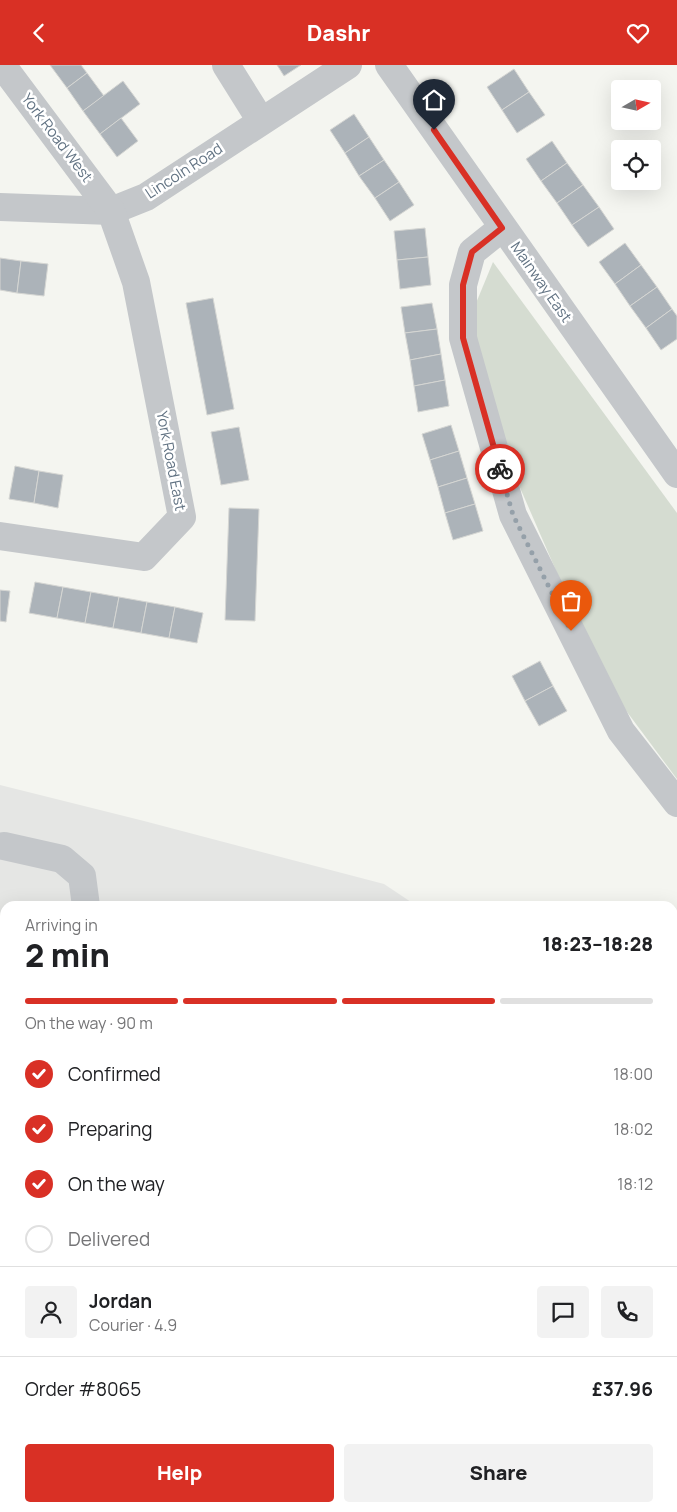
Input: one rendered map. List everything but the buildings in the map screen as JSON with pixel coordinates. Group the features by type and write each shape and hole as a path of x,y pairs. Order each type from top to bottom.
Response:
{"street":[{"name":"York Road West","path":"2,65 111,211"},
{"path":"226,65 261,121"},
{"name":"Lincoln Road","path":"0,207 111,211 146,197 348,65"},
{"name":"Mainway East","path":"388,65 677,474"},
{"name":"York Road East","path":"0,535 144,557 182,517 136,282 111,211"},
{"path":"502,228 472,252 463,285 463,338 513,515 620,731 677,803"},
{"path":"4,846 62,859 82,875 85,901"}],"shaded area":[{"path":"493,262 677,513 677,779 604,681 508,460 469,320"},
{"path":"0,785 384,884 410,901 0,901"}],"way so far":[{"path":"500,469 513,515 571,631"}],"route":[{"path":"434,130 502,228 472,252 463,285 463,338 500,469"}]}
